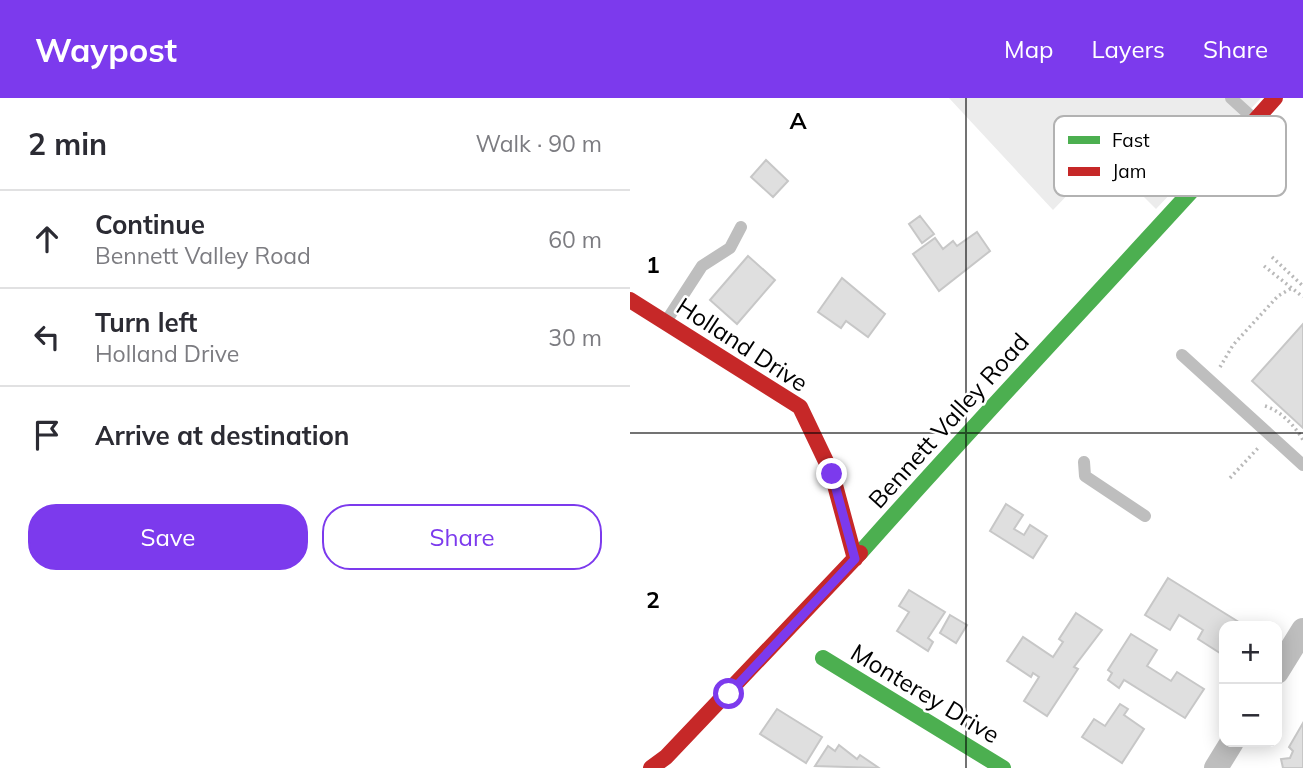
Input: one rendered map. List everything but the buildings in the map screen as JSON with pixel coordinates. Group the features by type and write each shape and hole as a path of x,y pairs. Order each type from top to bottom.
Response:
{"street":[{"name":"Bennett Valley Road","path":"1257,116 1275,98"},
{"name":"Bennett Valley Road","path":"651,768 729,694 855,559 1000,395 1098,294 1185,196"},
{"name":"Holland Drive","path":"630,300 800,407 832,474 855,559"},
{"path":"1282,663 1303,630"},
{"name":"Monterey Drive","path":"823,658 1003,768"},
{"path":"1216,768 1230,747"}],"lane":[{"path":"1231,98 1251,116"},
{"path":"666,322 702,266 730,248 741,227"},
{"path":"1182,355 1303,465"},
{"path":"1084,462 1086,476 1145,516"}],"path":[{"path":"1272,257 1303,286"},
{"path":"1264,266 1303,296"},
{"path":"1279,278 1287,270"},
{"path":"1220,374 1220,365 1233,345 1278,296 1292,288"},
{"path":"1258,404 1274,409 1296,428 1303,441"},
{"path":"1230,478 1261,445"}],"shaded area":[{"path":"949,98 1261,98 1244,116 1054,116 1054,196 1066,196 1053,210"},
{"path":"1143,196 1168,196 1156,209"}],"traffic: fast":[{"path":"860,553 1187,196"},
{"path":"823,658 1003,768"}],"traffic: jam":[{"path":"1259,116 1275,98"},
{"path":"630,300 800,407 832,474 855,559"},
{"path":"651,768 666,757 860,553"}],"route":[{"path":"729,694 855,559 832,474"}]}
